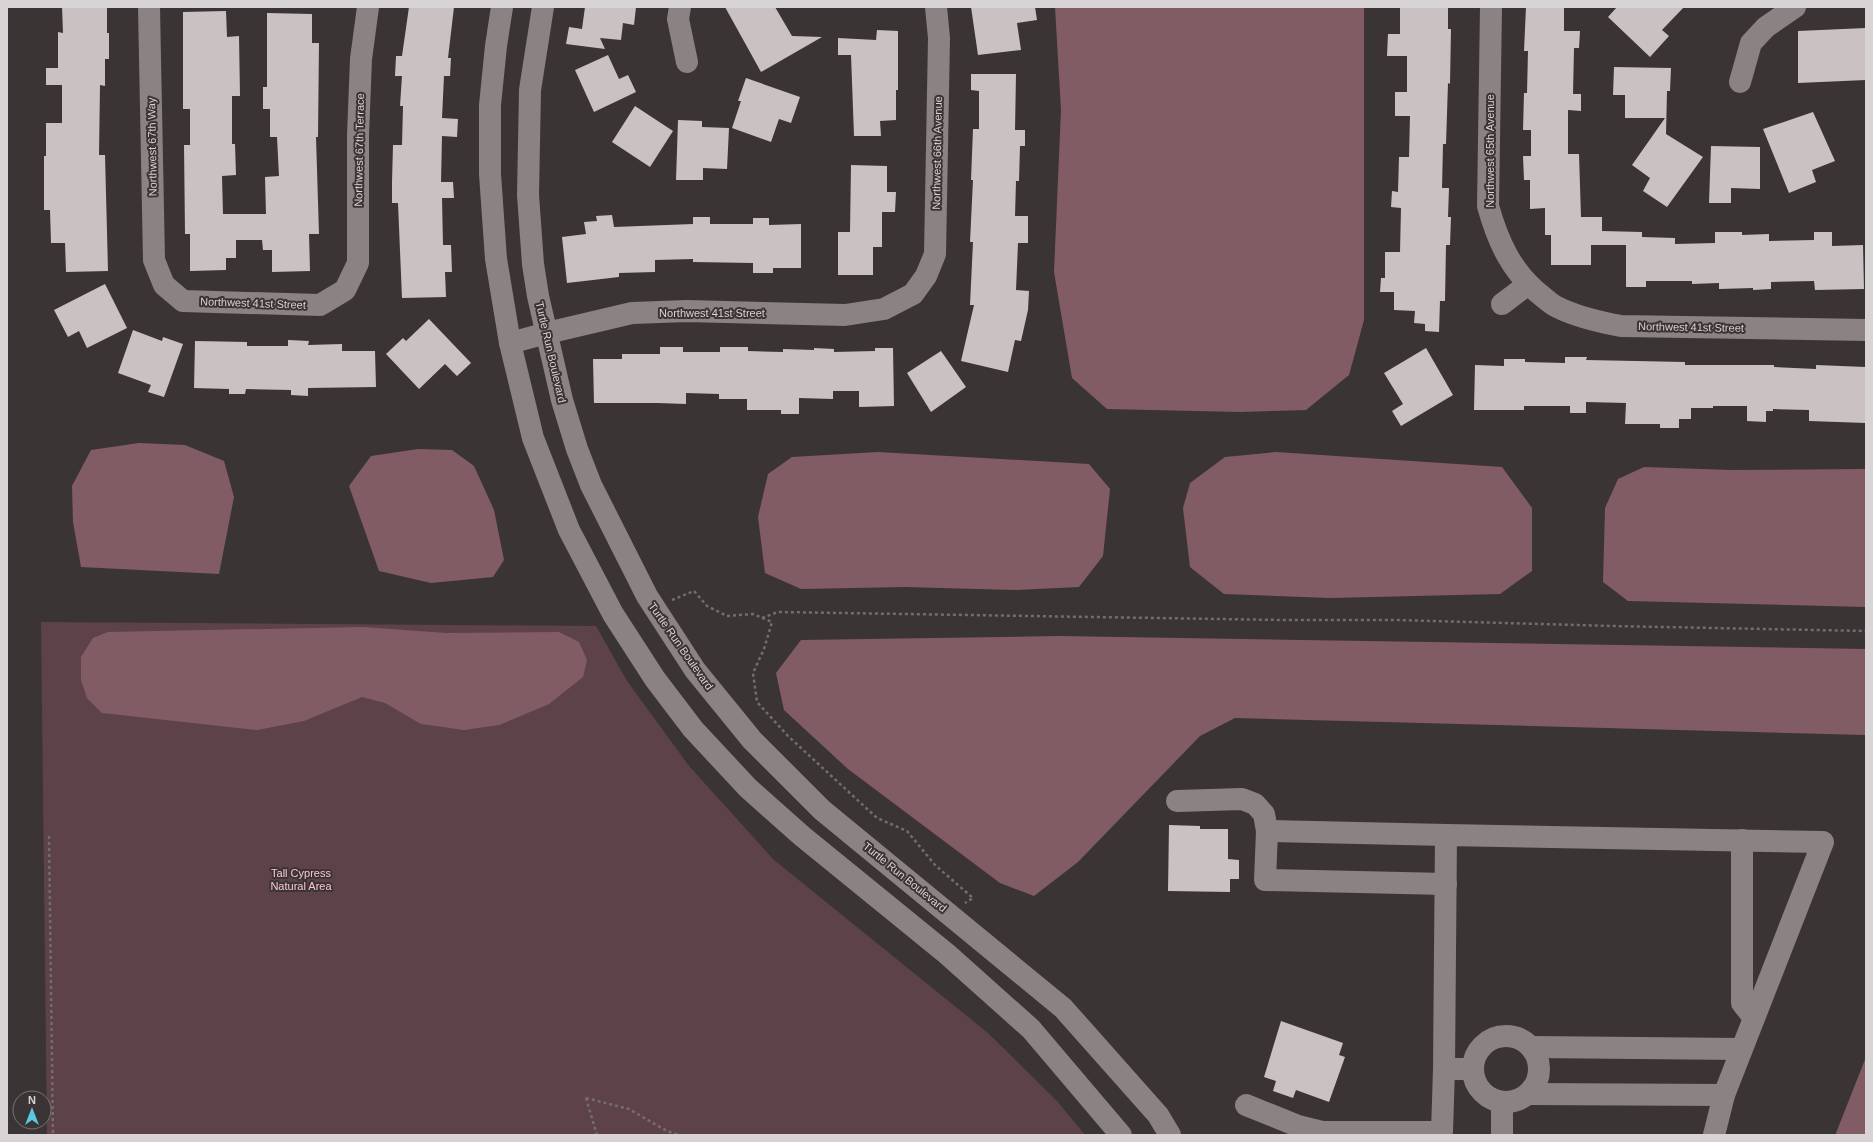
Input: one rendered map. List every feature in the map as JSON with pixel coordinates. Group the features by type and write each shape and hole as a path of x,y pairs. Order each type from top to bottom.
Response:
{"street":[{"name":"Northwest 67th Way","path":"149,7 154,260 164,284"},
{"name":"Northwest 67th Terrace","path":"345,290 358,263 359,112 361,59 368,7"},
{"path":"502,7 496,46 490,105 490,174 496,259 510,343 533,438 569,530 613,614 655,679 693,729 748,788 802,836 947,954 1031,1028 1121,1135"},
{"name":"Turtle Run Boulevard","path":"542,7 530,90 528,195 533,264 538,296 562,400 577,449 592,485 647,596 695,670 752,740 822,810 1063,1008 1158,1115 1170,1135"},
{"path":"680,7 678,19 687,62"},
{"name":"Northwest 66th Avenue","path":"913,294 926,276 935,254 939,38 936,7"},
{"name":"Northwest 65th Avenue","path":"1491,7 1488,206 1494,230 1505,254 1527,285"},
{"path":"1740,82 1751,43 1766,27 1795,7"},
{"name":"Northwest 41st Street","path":"164,284 183,301 320,305 345,290"},
{"name":"Northwest 41st Street","path":"1527,285 1556,307 1589,320 1621,326 1866,330"},
{"path":"1502,304 1527,285"},
{"name":"Northwest 41st Street","path":"510,343 632,313 687,311 845,315 884,309 913,294"},
{"path":"1177,801 1242,799 1254,804 1264,814 1266,832 1265,880 1446,884"},
{"path":"1266,832 1823,842 1724,1095 1714,1135"},
{"path":"1246,1105 1298,1126 1322,1132 1442,1132 1446,835"},
{"path":"1742,840 1742,1003 1754,1018"},
{"path":"1512,1036 1523,1040 1532,1047 1538,1057 1540,1068 1538,1080 1525,1098 1514,1102 1502,1103 1488,1098 1478,1088 1472,1069 1475,1057 1480,1048 1495,1038 1512,1036"},
{"path":"1532,1047 1741,1050"},
{"path":"1444,1069 1472,1069"},
{"path":"1529,1094 1724,1095"},
{"path":"1502,1103 1502,1135"}],"path":[{"path":"667,602 694,591 706,606 727,616 753,614 772,622 764,649 753,673 757,702 788,736 877,818 907,831 935,865 973,898 963,905"},
{"path":"762,618 778,612 1274,620 1397,620 1866,631"},
{"path":"49,836 52,1135"},
{"path":"597,1135 586,1098 629,1109 667,1131 679,1135"}],"green space":[{"name":"Tall Cypress Natural Area","path":"41,622 596,626 627,681 689,766 774,860 988,1033 1057,1101 1085,1135 47,1135 47,1130 52,1130 52,1090 46,1090"}],"shaded area":[{"path":"1055,7 1364,7 1364,320 1349,375 1306,410 1241,412 1107,409 1072,378 1054,272 1061,110"},
{"path":"139,443 185,445 224,461 234,497 219,574 81,567 73,522 72,486 91,450"},
{"path":"418,449 452,450 474,466 494,510 504,560 493,577 431,583 379,571 349,486 371,456"},
{"path":"878,452 1089,464 1110,489 1103,556 1079,587 1016,590 905,587 801,589 765,573 758,517 768,474 792,457"},
{"path":"1276,452 1502,467 1532,508 1532,571 1500,594 1330,598 1224,594 1190,567 1183,508 1190,483 1225,457"},
{"path":"1644,467 1731,470 1866,469 1866,607 1628,601 1603,582 1605,508 1618,479"},
{"path":"363,627 446,633 559,632 579,642 587,660 583,677 549,704 499,725 464,730 421,724 385,703 362,697 304,721 257,730 102,713 87,698 81,680 81,657 93,638 108,632"},
{"path":"1059,636 1866,649 1866,735 1235,718 1200,736 1078,862 1034,896 1000,883 848,769 784,710 776,673 801,640"},
{"path":"1866,1057 1866,1135 1836,1135 1836,1133"}],"building":[{"path":"62,7 107,7 109,59 105,59 105,86 100,85 99,155 105,155 108,271 66,272 65,243 51,243 50,210 44,210 44,156 46,156 46,123 62,123 62,85 46,85 46,68 58,68 58,32 63,33"},
{"path":"409,7 454,7 448,58 451,58 450,76 444,76 442,118 458,119 457,137 442,136 441,182 453,182 454,198 442,198 443,245 451,245 452,272 445,272 446,297 402,298 398,203 392,203 392,182 393,145 402,145 403,106 400,106 402,76 395,76 396,56 402,56"},
{"path":"585,7 636,7 634,25 623,23 621,40 600,38 605,49 566,44 569,27 582,29"},
{"path":"725,7 775,7 792,36 822,37 761,72"},
{"path":"971,7 1035,7 1037,20 1017,23 1021,50 978,55"},
{"path":"1400,7 1448,7 1448,29 1451,29 1450,84 1448,83 1446,144 1443,144 1442,188 1449,188 1448,217 1451,217 1450,245 1446,245 1445,301 1440,301 1439,332 1425,331 1425,324 1414,323 1415,311 1394,310 1394,292 1380,292 1381,278 1385,278 1385,252 1400,252 1401,208 1391,207 1392,191 1398,192 1399,157 1409,157 1410,116 1395,116 1395,92 1407,92 1407,56 1387,56 1388,34 1400,34"},
{"path":"1526,7 1564,7 1564,31 1580,31 1579,48 1574,48 1573,94 1581,94 1581,111 1568,110 1568,154 1579,154 1581,217 1602,217 1602,231 1642,232 1642,237 1675,238 1675,244 1715,243 1715,232 1742,232 1742,235 1769,234 1769,241 1814,240 1814,232 1832,232 1832,246 1863,245 1864,289 1815,290 1814,281 1771,282 1771,289 1753,290 1753,288 1719,289 1719,283 1692,284 1692,281 1646,281 1646,287 1626,287 1626,245 1591,245 1591,265 1551,265 1551,235 1545,235 1545,208 1530,209 1530,180 1524,180 1523,156 1531,156 1531,130 1523,130 1524,93 1527,93 1528,51 1524,51"},
{"path":"1617,7 1684,7 1662,30 1669,36 1650,57 1608,17"},
{"path":"226,11 227,37 239,36 240,96 232,96 232,144 235,144 236,175 222,176 223,214 266,214 265,177 279,176 277,137 270,137 270,109 263,109 263,87 267,87 267,13 312,14 312,43 319,43 318,137 316,137 319,234 309,234 310,271 272,272 272,250 263,250 262,240 236,240 236,258 226,258 226,270 190,271 190,234 185,234 184,145 190,145 190,109 183,109 183,12"},
{"path":"1866,28 1866,80 1798,83 1798,31"},
{"path":"877,30 898,31 898,90 896,90 896,120 880,121 881,136 854,136 851,55 838,55 838,38 876,40"},
{"path":"608,55 619,79 628,75 636,92 594,112 575,70"},
{"path":"1614,67 1671,68 1670,91 1667,91 1666,134 1703,157 1667,207 1643,191 1650,178 1632,165 1665,118 1625,118 1625,95 1613,95"},
{"path":"971,74 1016,74 1015,130 1025,130 1025,146 1020,146 1019,181 1016,181 1015,216 1028,216 1028,243 1018,243 1016,290 1029,291 1028,310 1021,341 1015,340 1008,372 961,361 974,305 970,305 973,242 970,242 973,180 971,180 973,129 979,129 979,91 971,90"},
{"path":"746,78 800,97 791,123 779,119 771,142 732,128 741,101 738,101"},
{"path":"635,106 673,131 650,167 612,142"},
{"path":"1813,112 1835,161 1812,170 1816,182 1789,193 1763,129"},
{"path":"678,120 702,121 702,127 729,128 727,169 703,168 703,180 676,180"},
{"path":"1711,146 1760,147 1760,189 1731,188 1731,203 1709,203"},
{"path":"851,165 887,166 887,192 896,192 895,212 882,212 882,247 873,247 873,275 838,275 838,232 850,232"},
{"path":"612,215 614,227 693,224 693,217 710,217 710,224 753,224 753,218 769,218 769,225 801,224 801,268 773,268 773,273 753,273 753,263 693,262 693,259 655,260 655,272 619,273 619,277 567,283 562,237 586,234 584,222 597,221 596,216"},
{"path":"105,284 127,328 87,348 79,331 68,337 54,310"},
{"path":"429,319 471,363 457,376 445,364 419,389 386,354 403,338 406,341"},
{"path":"133,330 162,341 163,337 183,344 164,397 148,392 151,385 118,373"},
{"path":"288,340 309,341 308,345 342,344 342,351 375,351 376,387 308,388 308,396 291,395 291,390 246,389 245,394 229,394 229,389 194,388 195,341 247,342 247,346 288,346"},
{"path":"660,347 683,347 683,352 720,352 720,347 748,347 748,351 783,352 783,349 834,349 834,352 875,351 875,348 893,348 894,406 859,407 859,391 833,391 833,399 799,398 799,414 781,414 781,410 747,410 747,399 719,399 719,394 686,393 686,404 594,403 593,359 622,359 622,354 660,354"},
{"path":"1426,348 1453,395 1401,426 1392,411 1403,404 1384,373"},
{"path":"941,351 966,387 931,412 907,373"},
{"path":"1565,357 1587,357 1586,360 1685,362 1685,365 1774,365 1774,367 1816,369 1816,365 1866,367 1866,423 1809,421 1809,410 1773,409 1773,411 1766,411 1766,422 1747,421 1747,406 1713,406 1713,408 1691,408 1691,419 1679,419 1679,428 1660,428 1660,424 1625,424 1626,403 1586,402 1586,413 1570,413 1570,406 1524,406 1524,410 1474,410 1475,365 1504,366 1504,359 1525,359 1525,362 1565,363"},
{"path":"1169,825 1200,826 1200,829 1228,829 1228,859 1239,860 1239,879 1230,879 1230,892 1168,891"},
{"path":"1281,1021 1343,1043 1339,1055 1345,1057 1329,1102 1296,1090 1293,1098 1273,1091 1276,1081 1264,1077"}]}
